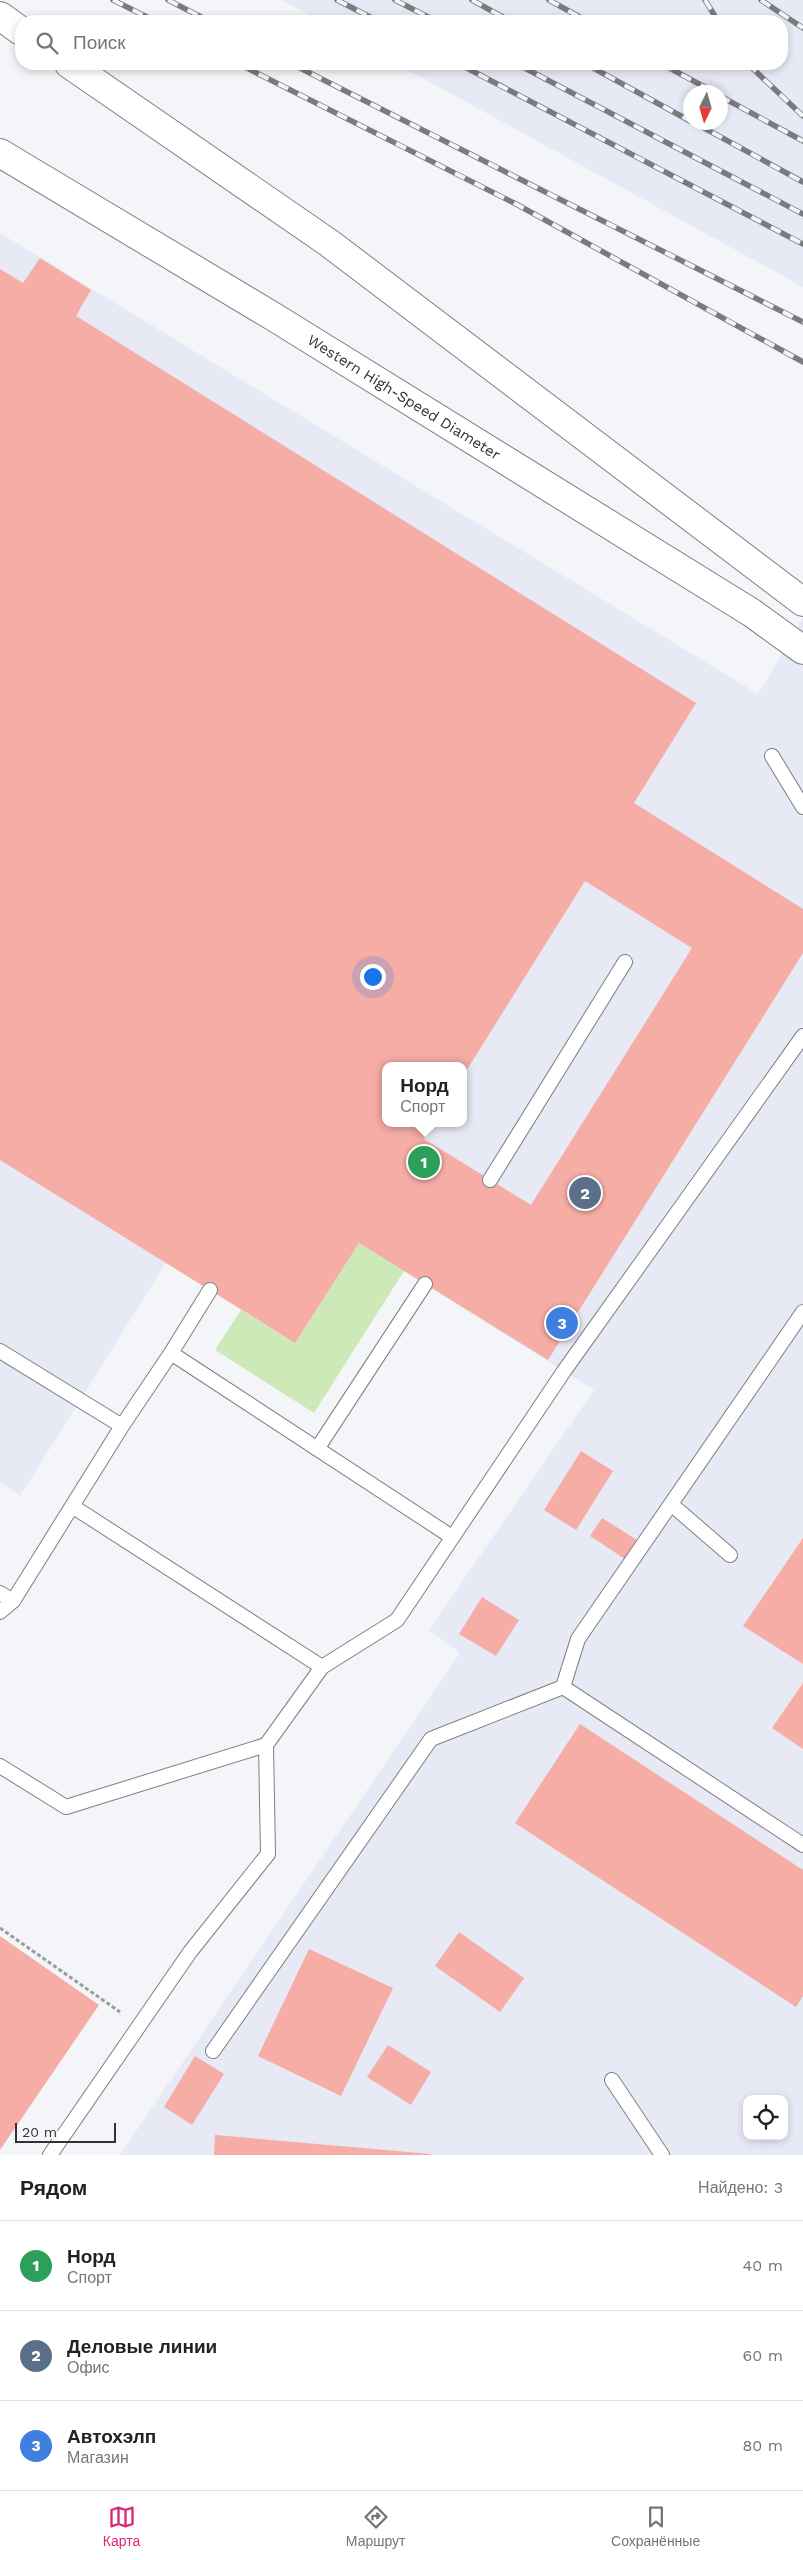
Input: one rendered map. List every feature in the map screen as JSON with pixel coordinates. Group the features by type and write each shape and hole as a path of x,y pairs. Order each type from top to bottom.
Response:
{"highway":[{"path":"0,16 15,27"},
{"path":"78,70 329,243 803,602"},
{"name":"Western High-Speed Diameter","path":"0,153 375,379 752,613 803,650"}],"lane":[{"path":"772,756 803,807"},
{"path":"490,1180 625,962"},
{"path":"50,2155 190,1952 268,1854 266,1745 322,1667 397,1620 564,1371 803,1036"},
{"path":"317,1449 425,1284"},
{"path":"0,1612 13,1601 122,1426 210,1290"},
{"path":"563,1687 578,1640 803,1312"},
{"path":"0,1351 122,1426"},
{"path":"171,1353 452,1537"},
{"path":"671,1504 730,1555"},
{"path":"72,1506 322,1667"},
{"path":"0,1593 13,1601"},
{"path":"563,1687 803,1846"},
{"path":"212,2051 431,1739 563,1687"},
{"path":"0,1766 66,1808 266,1745"},
{"path":"612,2080 662,2155"}],"path":[{"path":"0,1928 139,2025"}],"shaded area":[{"path":"282,0 803,0 803,287 408,70 788,70 788,15 309,15"},
{"path":"0,233 758,694 803,618 803,2155 120,2155 460,1653 429,1630 594,1390 359,1243 295,1343 166,1263 20,1496 0,1482"}],"green space":[{"path":"359,1243 404,1271 314,1413 215,1350 241,1310 295,1343"}],"building":[{"path":"40,258 91,290 76,316 696,703 634,803 803,909 803,953 548,1360 359,1243 295,1343 0,1160 0,269 23,283","holes":["585,881 692,948 531,1205 424,1139 431,1127 382,1127 382,1062 467,1062 467,1070"]},
{"path":"581,1451 613,1471 576,1530 544,1510"},
{"path":"602,1518 637,1540 625,1559 590,1536"},
{"path":"803,1538 803,1664 743,1626"},
{"path":"482,1597 519,1620 496,1656 459,1634"},
{"path":"803,1683 803,1749 772,1728"},
{"path":"580,1724 803,1870 803,1996 796,2007 515,1823"},
{"path":"459,1932 524,1978 500,2012 435,1966"},
{"path":"0,1936 99,2005 0,2150"},
{"path":"309,1949 393,1988 341,2096 258,2056"},
{"path":"388,2045 431,2072 411,2105 367,2077"},
{"path":"195,2056 224,2074 192,2125 164,2107"},
{"path":"215,2135 431,2154 431,2155 214,2155"}],"railway":[{"path":"113,0 143,15"},
{"path":"168,0 197,15"},
{"path":"337,0 366,15"},
{"path":"395,0 424,15"},
{"path":"472,0 499,15"},
{"path":"549,0 576,15"},
{"path":"705,0 714,15"},
{"path":"761,0 784,15"},
{"path":"788,18 803,28"},
{"path":"251,70 516,204 803,362"},
{"path":"304,70 803,322"},
{"path":"470,70 803,244"},
{"path":"528,70 803,214"},
{"path":"597,70 683,117"},
{"path":"673,70 701,85"},
{"path":"754,70 803,116"},
{"path":"728,100 803,141"},
{"path":"708,130 803,182"}],"place":[{"name":"Норд","path":"424,1162"},
{"name":"Деловые линии","path":"585,1193"},
{"name":"Автохэлп","path":"562,1323"}]}
